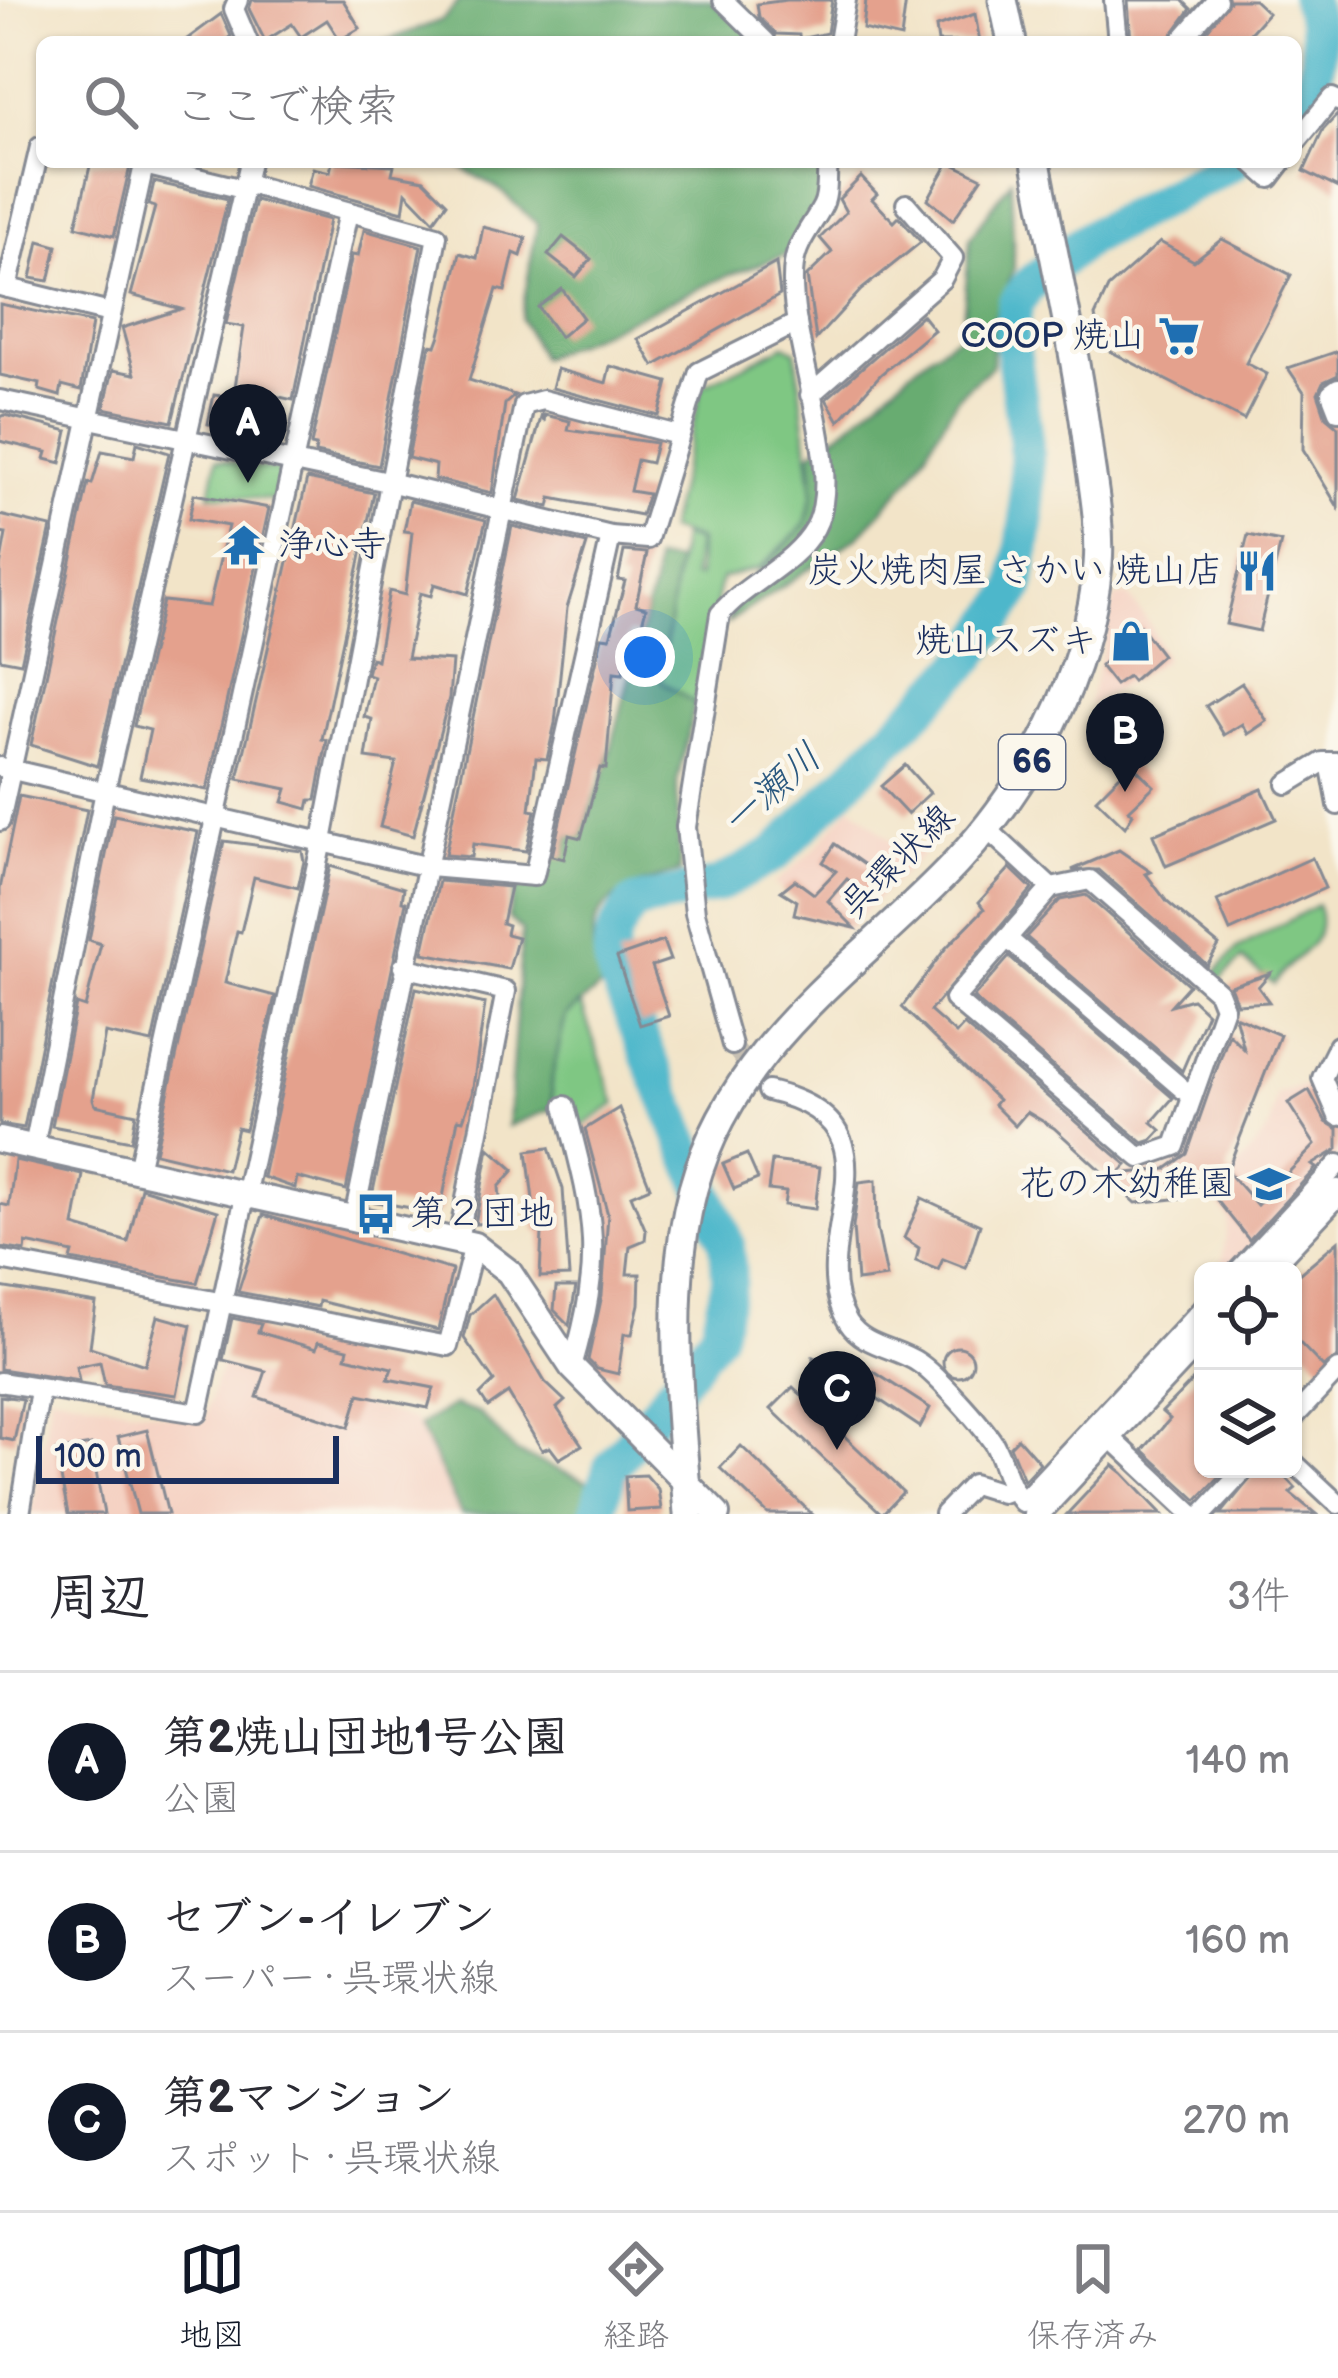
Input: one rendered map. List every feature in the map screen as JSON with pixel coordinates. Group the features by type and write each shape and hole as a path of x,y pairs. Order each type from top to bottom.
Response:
{"main road":[{"path":"1003,0 1011,36"},
{"name":"呉環状線","path":"688,1514 678,1331 685,1228 716,1128 758,1056 799,1007 956,862 1023,780 1054,718 1088,622 1099,562 1082,395 1037,168"}],"street":[{"path":"722,0 760,36"},
{"path":"840,36 845,0"},
{"path":"1114,0 1117,36"},
{"path":"238,3 246,36"},
{"path":"1184,36 1207,4"},
{"path":"1302,135 1332,98 1338,101"},
{"path":"36,162 3,287 110,313"},
{"path":"0,821 5,769 143,168"},
{"path":"0,1382 198,1413 322,842 437,236 158,168"},
{"path":"34,1148 105,791 182,440 248,168"},
{"path":"732,1046 695,913 686,826 720,614 793,554 813,531 824,507 796,323 794,264 808,225 825,204 828,168"},
{"path":"810,395 942,279 953,258 906,204"},
{"path":"138,1170 289,462 348,212"},
{"path":"0,400 393,483 611,536 648,539 699,372 796,323"},
{"path":"1338,388 1331,393 1338,411"},
{"path":"354,1217 403,967 506,511 517,419 524,405 543,400 678,435"},
{"path":"5,769 429,867 534,876 611,536"},
{"path":"1287,784 1334,762 1338,805"},
{"path":"985,827 1051,888"},
{"path":"1090,880 1218,992 1225,1007 1175,1146 1140,1158 954,999 1007,938 1051,888 1090,880"},
{"path":"1007,938 1192,1097"},
{"path":"0,1260 448,1346 506,991 403,967"},
{"path":"1338,1046 1322,1078 1338,1116"},
{"path":"768,1091 801,1099 826,1112 842,1138 838,1277 845,1317 860,1336 920,1363 993,1444 1010,1490 1022,1502 1194,1318"},
{"path":"565,1106 590,1195 596,1270 572,1366"},
{"path":"0,1140 466,1243 509,1272 572,1366 717,1514"},
{"path":"1246,1262 1338,1164"},
{"path":"1273,1262 1336,1197"},
{"path":"1036,1514 1194,1346"},
{"path":"1302,1408 1338,1370"},
{"path":"20,1514 40,1390"},
{"path":"1109,1436 1192,1514"},
{"path":"1302,1470 1338,1504"},
{"path":"1203,1514 1237,1478"},
{"path":"944,1514 973,1484 1002,1493 1010,1490"}],"shaded area":[{"name":"焼山スズキ","path":"1128,595 1150,625 1165,660 1088,706 1115,597"},
{"path":"851,805 898,847 925,852 844,931 838,924 794,914 797,900 774,884 813,851"},
{"name":"花の木幼稚園","path":"1312,1084 1338,1128 1338,1157 1239,1262 1222,1262 1228,1219 1214,1197 1269,1129 1277,1094"},
{"path":"221,1364 414,1420 461,1514 32,1514 51,1394 204,1421"}],"green space":[{"path":"460,0 710,0 758,36 399,36 442,20"},
{"path":"462,168 828,168 825,204 794,252 732,274 541,358 521,319 537,224 500,190"},
{"path":"1011,180 1014,268 994,320 992,366 959,395 912,476 860,535 727,623 742,589 805,525 813,494 811,452 962,334 970,238"},
{"path":"785,345 796,351 813,494 805,525 759,568 721,579 695,704 661,681 681,537 697,541 693,577 698,578 699,540 668,530 702,386"},
{"path":"217,459 285,472 279,507 272,500 210,494"},
{"path":"655,560 677,561 661,681 695,704 677,783 680,872 636,886 605,906 593,937 604,985 566,1015 551,1081 553,1109 508,1126 522,931 508,918 516,885 538,877 550,855 564,858 569,835 581,837 606,768 654,581"},
{"path":"1317,905 1320,918 1315,939 1274,984 1242,959 1215,984 1209,980 1237,949"},
{"path":"581,1004 616,1104 575,1131 565,1106 554,1109 551,1081 566,1015"},
{"path":"454,1405 480,1414 517,1453 591,1483 584,1514 461,1514 419,1426"}],"building":[{"path":"252,0 343,0 360,28 337,36 327,20 303,36 292,24 273,36 262,36 249,9"},
{"path":"832,0 827,33 776,34 759,17 757,4"},
{"path":"866,0 906,0 901,36 863,29"},
{"path":"1128,0 1182,0 1191,9 1171,36 1131,36"},
{"path":"1230,0 1254,0 1268,13 1247,36 1203,36"},
{"path":"221,14 231,36 191,36"},
{"path":"975,14 979,36 937,36 936,27"},
{"path":"1338,114 1338,188 1304,171 1323,130"},
{"path":"90,168 130,168 114,236 76,226"},
{"path":"313,168 330,172 331,168 393,168 392,174 424,180 447,203 434,221 406,192 403,212 308,186"},
{"path":"946,168 961,168 982,178 953,220 928,199"},
{"path":"861,177 877,194 872,199 894,222 899,217 921,242 861,290 816,339 807,276 832,252 820,238 846,212 839,199"},
{"path":"154,182 228,199 172,422 104,408 113,370 135,374 122,328 181,309 131,295 155,207 149,205"},
{"path":"255,200 329,220 293,400 235,387 244,327 226,324"},
{"path":"483,227 526,238 521,256 514,253 505,291 497,289 469,380 515,395 505,404 492,493 435,479 436,465 408,458 430,345 436,346 440,335 460,253 477,258"},
{"path":"364,230 421,246 379,466 315,453 316,446 311,445 352,255 358,256"},
{"path":"563,237 591,259 576,277 548,255"},
{"name":"COOP 焼山","path":"1222,239 1291,275 1246,363 1267,374 1244,420 1100,346 1095,316 1108,288 1160,242 1194,261"},
{"path":"39,241 57,246 49,281 31,278"},
{"path":"776,263 780,295 654,366 638,339"},
{"path":"562,289 583,318 560,337 538,307"},
{"path":"0,304 92,323 81,390 62,385 60,396 39,390 40,384 0,375"},
{"path":"922,315 934,330 881,374 839,421 826,399"},
{"path":"1338,351 1338,375 1323,382 1318,393 1326,417 1338,427 1338,507 1303,449 1304,392 1288,368"},
{"path":"610,366 668,382 659,416 552,388 557,369 606,383"},
{"path":"214,395 238,398 231,430 208,424"},
{"path":"542,414 544,422 545,415 570,421 568,430 656,443 651,463 637,460 630,491 648,494 641,515 551,498 549,507 518,500"},
{"path":"0,417 68,431 61,463 45,459 47,452 0,441"},
{"path":"137,443 169,453 97,766 31,745 88,483 92,484 102,451 134,457"},
{"path":"307,479 374,493 322,739 327,740 316,800 310,800 308,809 283,802 287,789 238,779"},
{"path":"194,494 269,508 207,790 140,777 150,730 134,726 163,601 209,606 228,526 189,519"},
{"path":"410,501 486,520 468,594 434,584 431,596 420,593 407,658 452,661 449,698 413,836 380,827 396,762 366,758 372,719 364,717 373,676 367,674 371,658 377,660 389,591 405,595 412,532 404,531"},
{"path":"0,515 51,527 21,663 0,659 0,567 6,534 0,533"},
{"path":"512,526 587,544 567,608 555,723 547,759 536,758 530,810 535,811 526,851 473,844 471,857 445,855"},
{"path":"1248,535 1281,542 1259,631 1226,624"},
{"path":"624,551 647,553 636,605 646,608 639,635 629,632 623,673 614,672 606,769 600,768 581,838 569,835 564,859 552,856 602,637 610,638 625,581 618,580"},
{"path":"1140,626 1162,655 1132,681 1128,676 1115,685 1100,666"},
{"path":"1242,683 1267,721 1248,734 1242,724 1224,735 1206,706"},
{"path":"1131,764 1154,786 1129,810 1133,814 1125,827 1096,799"},
{"path":"905,765 930,793 907,814 881,786"},
{"path":"1262,789 1276,819 1166,866 1153,835"},
{"path":"19,796 87,810 24,1128 0,1124 0,889"},
{"path":"114,815 198,832 152,1043 105,1033 93,1099 95,1105 136,1114 131,1141 52,1126 76,1004 85,1007 101,944 89,940"},
{"path":"224,841 302,851 304,861 298,888 254,877 241,932 237,931 225,983 275,996 245,1130 237,1128 227,1170 155,1153"},
{"path":"835,844 886,880 874,898 847,879 828,901 855,928 794,914 797,901 781,891 795,880 814,894 836,871 823,862"},
{"path":"1119,850 1151,872 1146,874 1167,902 1219,945 1207,965 1099,870 1072,870"},
{"path":"1312,858 1325,888 1230,931 1217,901"},
{"path":"330,866 404,888 402,901 406,902 346,1190 297,1177 295,1188 263,1177"},
{"path":"1010,868 1032,889 930,1011 956,1034 964,1025 1127,1165 1118,1174 1166,1169 1187,1154 1229,1034 1244,1049 1235,1016 1280,1035 1227,1171 1257,1205 1315,1145 1288,1103 1309,1090 1326,1122 1338,1129 1338,1149 1312,1165 1316,1168 1249,1240 1204,1184 1183,1198 1136,1203 1054,1128 1027,1112 1015,1126 994,1105 998,1100 902,1007 945,949 984,909 979,902"},
{"path":"439,881 510,887 502,923 508,925 506,934 518,937 509,969 423,953"},
{"path":"1086,895 1189,985 1171,1005 1192,999 1207,1013 1182,1071 1026,937 1060,900"},
{"path":"663,941 670,960 652,966 669,1016 640,1025 617,957"},
{"path":"1009,957 1173,1098 1152,1122 1161,1130 1152,1140 1143,1143 973,998"},
{"path":"1270,973 1258,987 1269,1002 1237,1004 1230,986"},
{"path":"416,988 485,1004 472,1094 463,1120 458,1119 440,1213 371,1201"},
{"path":"619,1108 650,1187 631,1195 646,1231 645,1240 630,1246 627,1274 640,1274 639,1304 632,1334 624,1334 618,1374 597,1369 588,1360 602,1295 608,1215 585,1129"},
{"path":"489,1148 514,1170 499,1187 502,1222 475,1224"},
{"path":"549,1148 563,1189 569,1276 540,1277 542,1232 537,1232 527,1151"},
{"path":"747,1154 758,1179 734,1189 723,1164"},
{"path":"15,1160 83,1175 74,1226 128,1242 141,1188 218,1211 197,1283 71,1260 73,1253 26,1243 25,1251 0,1247 0,1204 9,1206"},
{"path":"772,1161 820,1167 815,1209 784,1205 786,1192 768,1190"},
{"path":"876,1180 877,1228 887,1277 857,1281 853,1227 859,1182"},
{"path":"922,1198 980,1225 966,1268 943,1259 938,1270 916,1261 919,1248 904,1238"},
{"path":"263,1215 452,1270 438,1330 319,1301 318,1307 238,1292"},
{"path":"1338,1241 1338,1357 1323,1367 1302,1345 1302,1271"},
{"path":"0,1287 96,1303 90,1347 145,1365 158,1316 191,1325 177,1395 105,1385 100,1362 76,1367 79,1381 0,1369"},
{"path":"556,1287 576,1287 569,1325 554,1310"},
{"path":"493,1294 545,1382 565,1401 557,1408 582,1445 559,1459 550,1447 542,1450 508,1393 488,1407 480,1395 494,1381 464,1338 470,1315"},
{"path":"232,1318 261,1324 258,1332 316,1349 318,1342 348,1349 346,1357 392,1368 388,1379 434,1388 428,1408 359,1394 349,1427 257,1397 266,1371 223,1360"},
{"path":"958,1347 973,1362 958,1377 943,1362"},
{"path":"813,1357 874,1372 930,1408 920,1427 863,1389 812,1376"},
{"path":"1194,1379 1194,1478 1218,1478 1197,1500 1143,1450 1170,1419 1162,1412"},
{"path":"793,1387 903,1492 882,1514 771,1409"},
{"path":"0,1396 23,1399 14,1441 0,1438"},
{"path":"147,1430 168,1514 138,1514 118,1437"},
{"path":"1018,1438 1040,1463 1024,1480 1010,1446"},
{"path":"91,1445 104,1514 68,1514 56,1451"},
{"path":"741,1446 812,1514 768,1514 720,1468"},
{"path":"1113,1465 1123,1473 1162,1514 1067,1514"},
{"path":"646,1475 658,1489 661,1509 627,1511 625,1476"},
{"path":"1251,1478 1287,1478 1296,1488 1290,1493 1316,1514 1221,1514"}],"waterway":[{"name":"一瀬川","path":"1302,99 1312,82 1318,55 1317,27 1308,0"},
{"name":"一瀬川","path":"597,1514 610,1469 717,1333 729,1280 727,1244 614,973 611,944 617,929 633,904 718,885 775,854 969,659 1017,589 1027,518 1026,445 1011,334 1016,302 1030,284 1087,239 1223,168"}],"tunnel":[{"path":"732,1045 768,1091"}],"place":[{"name":"COOP 焼山","path":"1179,336"},
{"name":"第2焼山団地1号公園","path":"248,483"},
{"name":"浄心寺","path":"244,545"},
{"name":"炭火焼肉屋 さかい 焼山店","path":"1257,571"},
{"name":"焼山スズキ","path":"1131,641"},
{"name":"セブン-イレブン","path":"1125,792"},
{"name":"花の木幼稚園","path":"1269,1184"},
{"name":"第２団地","path":"376,1214"},
{"name":"第2マンション","path":"837,1450"}]}
